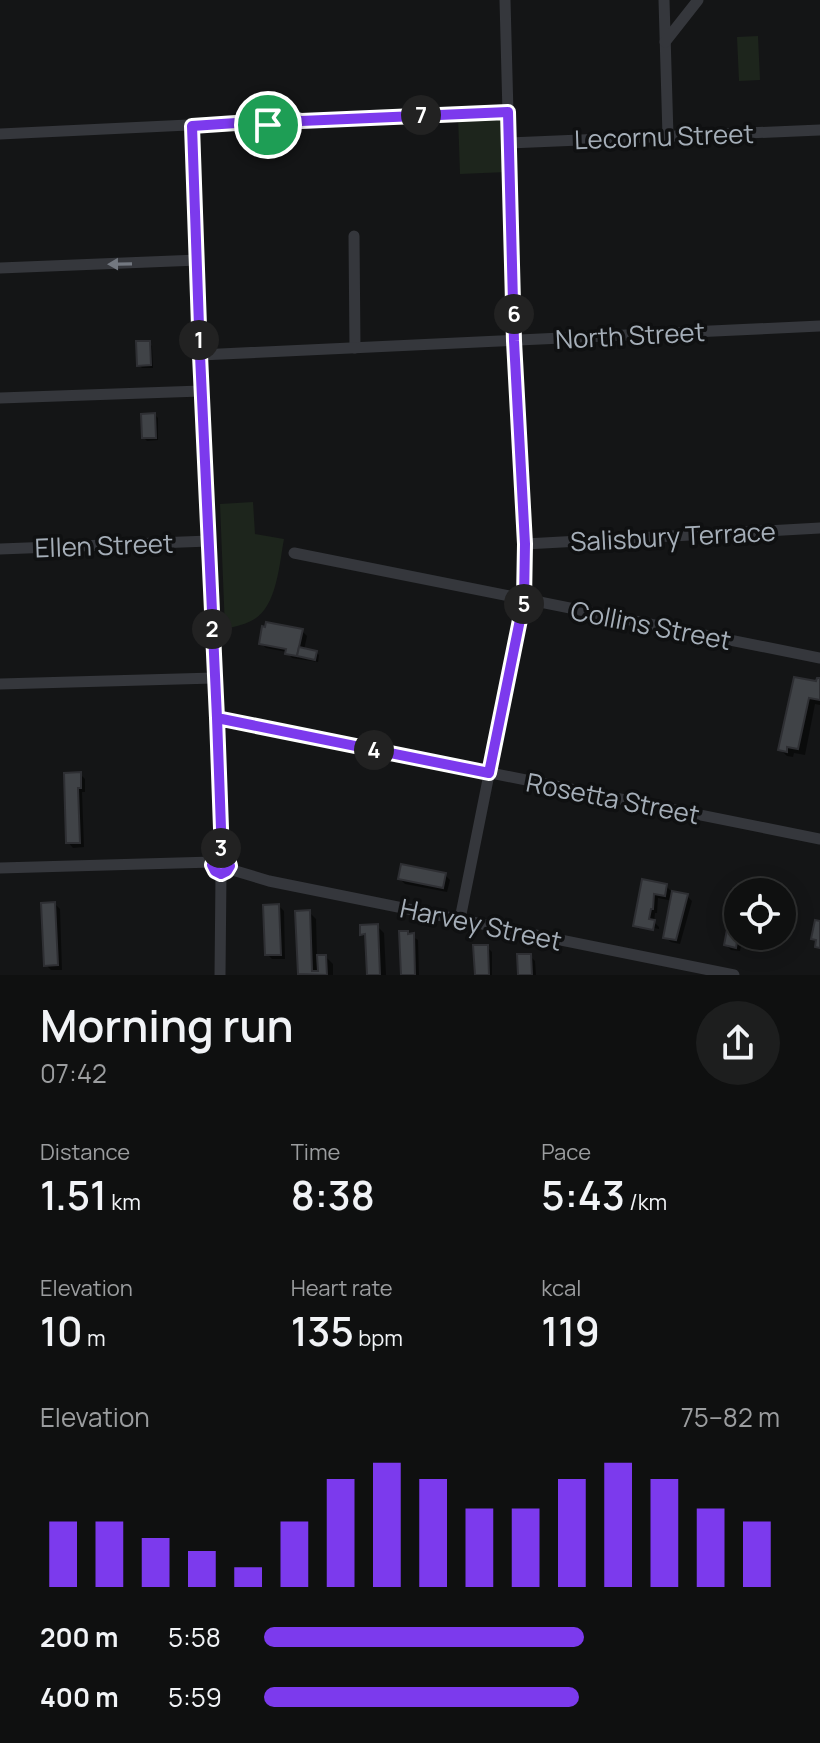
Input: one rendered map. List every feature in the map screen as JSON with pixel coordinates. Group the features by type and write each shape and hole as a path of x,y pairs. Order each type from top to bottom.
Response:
{"street":[{"path":"460,919 524,600 525,544 514,341 505,0"},
{"path":"664,0 668,136"},
{"path":"665,42 698,0"},
{"path":"0,134 251,122 260,125 290,117 301,121 508,112"},
{"path":"192,126 217,718 215,871 225,871 220,975"},
{"name":"Lecornu Street","path":"509,143 820,130"},
{"path":"354,236 355,348"},
{"path":"0,268 198,260"},
{"name":"North Street","path":"200,355 820,326"},
{"path":"0,398 201,391"},
{"name":"Salisbury Terrace","path":"525,544 820,528"},
{"name":"Ellen Street","path":"0,549 209,541"},
{"name":"Collins Street","path":"294,553 820,658"},
{"path":"0,684 214,678"},
{"name":"Rosetta Street","path":"217,718 820,839"},
{"path":"0,868 217,859"},
{"name":"Harvey Street","path":"225,871 734,975"}],"shaded area":[{"path":"758,36 760,80 739,81 737,37"},
{"path":"505,114 507,172 460,174 458,115"},
{"path":"253,502 255,534 284,539 278,573 272,597 260,615 225,629 220,504"}],"building":[{"path":"136,341 150,341 151,365 137,366"},
{"path":"155,413 156,438 142,438 141,414"},
{"path":"266,622 303,629 297,656 285,654 286,649 259,644 262,626 265,627"},
{"path":"299,647 317,651 315,660 297,656"},
{"path":"794,677 816,681 820,678 820,700 809,698 798,749 787,747 787,752 778,750"},
{"path":"81,772 81,788 78,788 80,843 66,843 64,773"},
{"path":"401,864 446,873 443,888 398,879"},
{"path":"642,879 667,884 665,896 654,894 649,919 655,920 653,930 633,926"},
{"path":"672,891 688,894 676,940 663,938"},
{"path":"55,902 58,965 44,966 41,903"},
{"path":"279,904 281,955 265,955 263,905"},
{"path":"310,910 312,971 318,971 317,955 326,955 327,975 298,974 295,911"},
{"path":"815,920 820,921 820,948 815,947 816,940 811,939"},
{"path":"378,924 380,975 367,975 365,934 360,935 360,925"},
{"path":"399,931 414,933 415,975 401,975"},
{"path":"473,945 488,945 489,975 475,975"},
{"path":"517,954 531,954 532,975 518,975"}],"route":[{"path":"268,125 251,122 192,126 200,355 222,856 214,859 212,865 221,874 230,866 228,859 222,856 217,718 489,773 524,600 525,544 514,341 508,112 301,121 290,117 268,125"}]}
